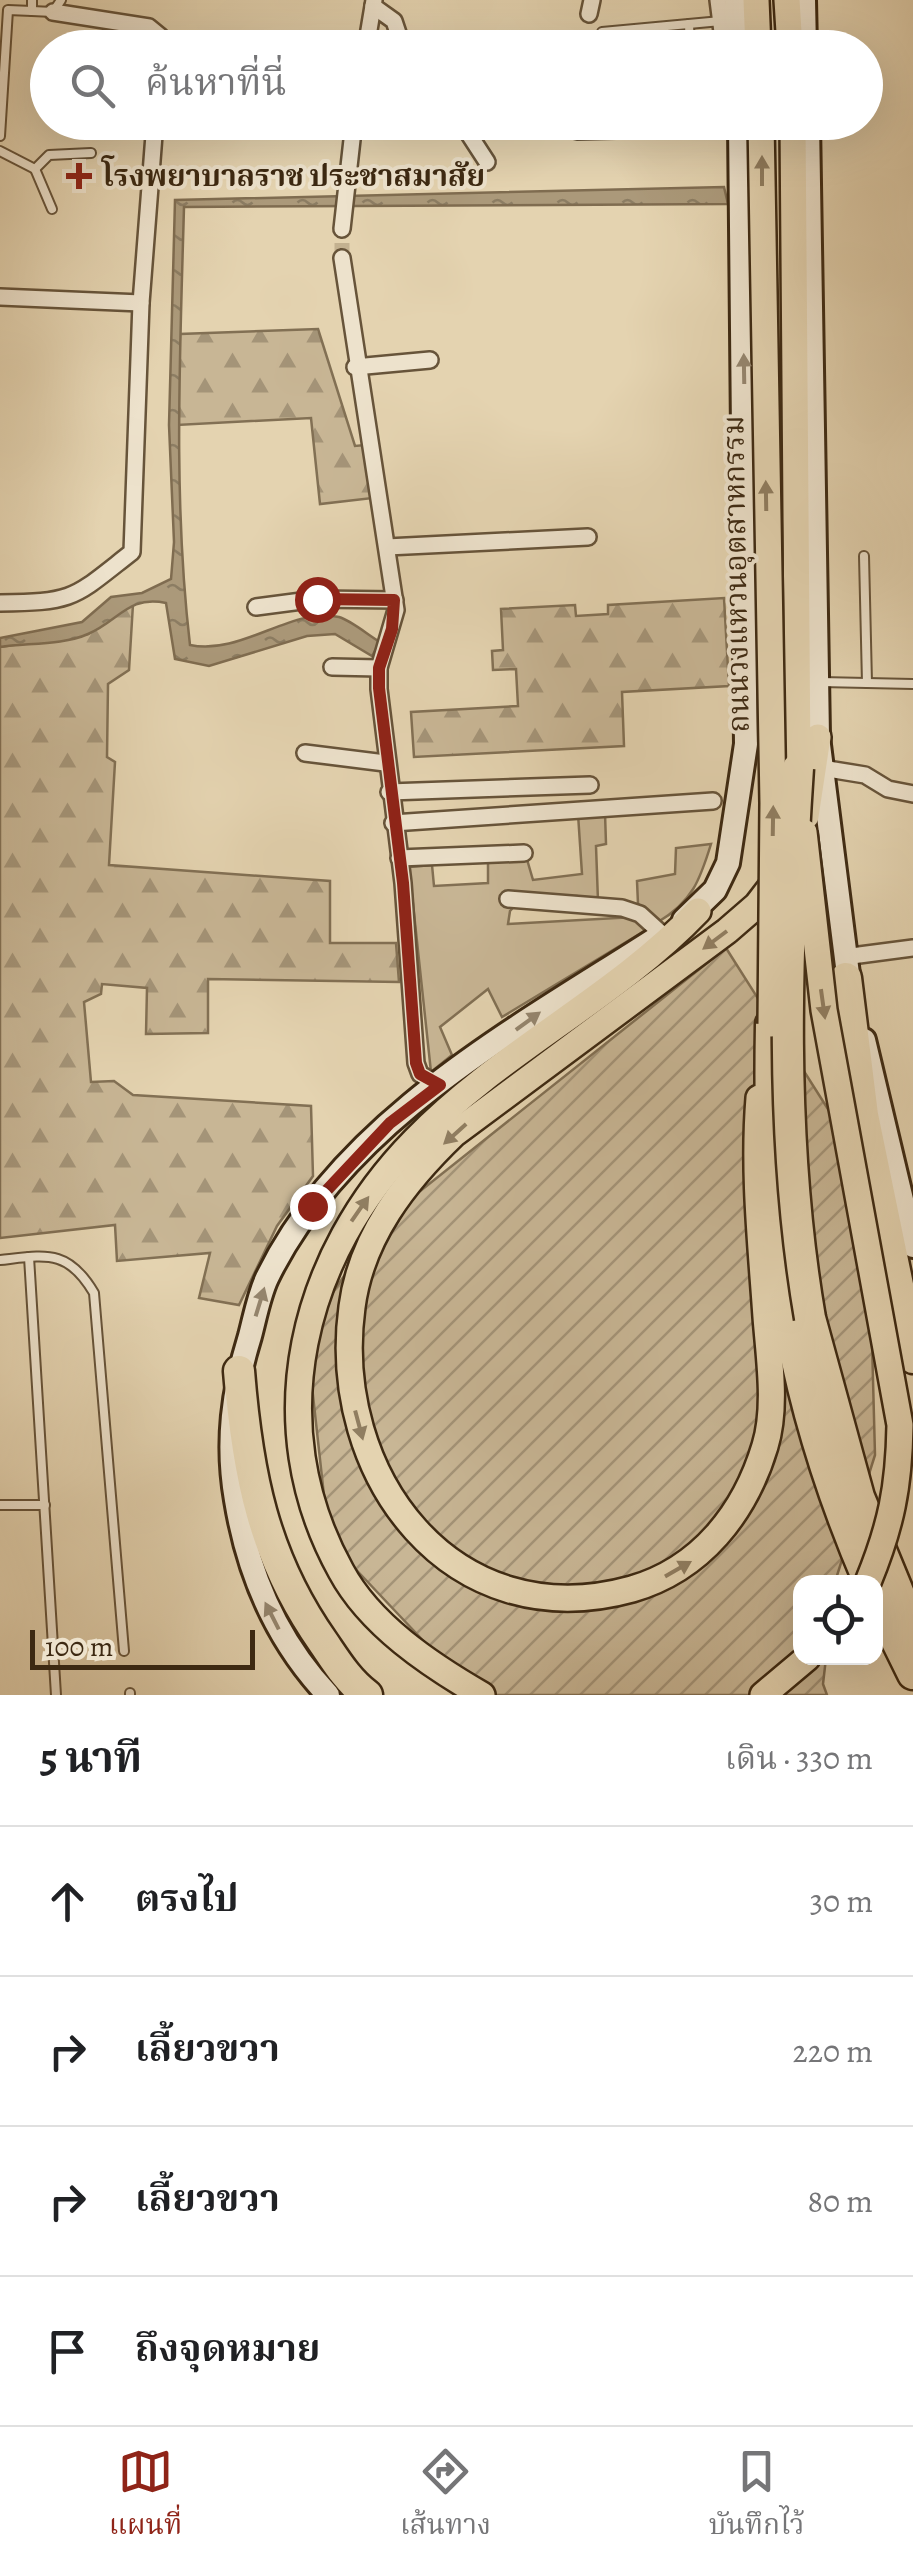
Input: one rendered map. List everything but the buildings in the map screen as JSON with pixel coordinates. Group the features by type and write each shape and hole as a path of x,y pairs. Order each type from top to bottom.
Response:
{"highway":[{"path":"810,768 790,971 793,1185 799,1256 842,1446 877,1547 913,1628"},
{"path":"845,968 863,1115 913,1358"},
{"path":"770,1024 771,1190 786,1322 820,1453 865,1575"},
{"path":"239,1371 245,1444 261,1521 301,1611 353,1685 367,1695"},
{"path":"883,1612 913,1674"}],"main road":[{"path":"756,0 757,30"},
{"path":"788,0 789,30"},
{"name":"ถนนวงแหวนอุตสาหกรรม","path":"761,140 773,803 770,1024 756,1137 770,1374 767,1440 738,1508 700,1556 646,1585 586,1597 519,1594 478,1578 434,1549 396,1510 372,1468 355,1414 348,1358 356,1290 380,1223 426,1161 488,1106 757,905 777,879 801,834 818,736"},
{"name":"ถนนวงแหวนอุตสาหกรรม","path":"793,140 810,768 824,1010 900,1425 900,1484 888,1532 871,1575"},
{"path":"482,1695 442,1672 386,1626 341,1572 303,1468 299,1398 304,1343 320,1282 352,1219 418,1137 524,1051 606,994 698,911"},
{"path":"763,1695 799,1665"}],"street":[{"path":"718,0 722,30"},
{"path":"736,0 737,30"},
{"path":"804,0 805,30"},
{"path":"369,30 373,3"},
{"path":"373,3 394,20 397,30"},
{"path":"57,6 153,30"},
{"path":"0,603 60,602 77,595 132,552 141,303 154,140"},
{"path":"343,223 352,140"},
{"path":"473,140 487,162"},
{"path":"328,1695 306,1671 270,1616 243,1543 231,1474 230,1414 266,1279 312,1206 390,1123 558,1000 698,911 728,864 746,744 742,208 737,140"},
{"path":"808,140 818,736 810,768 845,968 885,1114 913,1246"},
{"path":"342,258 355,368 394,600 392,629 379,668 416,1063 420,1074 440,1085"},
{"path":"0,298 141,303"},
{"path":"355,368 430,360"},
{"path":"387,546 588,538"},
{"path":"256,606 317,599 394,600"},
{"path":"332,667 379,668"},
{"path":"305,753 385,763"},
{"path":"810,768 865,775 888,789 913,794"},
{"path":"389,792 590,785"},
{"path":"393,823 714,802"},
{"path":"399,858 524,853"},
{"path":"508,899 622,908 640,914 662,934"},
{"path":"845,968 913,948"}],"lane":[{"path":"32,0 32,11"},
{"path":"0,136 4,10 32,11 57,6"},
{"path":"624,30 721,22"},
{"path":"689,24 689,30"},
{"path":"0,151 35,169 52,209"},
{"path":"35,169 49,155 92,153"},
{"path":"864,556 867,683"},
{"path":"817,682 913,684"},
{"path":"30,1257 56,1695"},
{"path":"0,1260 66,1259 81,1271 94,1293 124,1651"},
{"path":"0,1505 45,1505"}],"green space":[{"path":"318,329 355,446 365,445 373,498 320,504 311,418 177,425 180,334"},
{"path":"724,598 729,686 622,692 624,746 414,757 411,712 518,706 516,669 493,670 492,651 503,650 501,609 575,605 576,616 608,614 608,605"},
{"path":"133,604 129,670 108,684 107,757 115,762 109,865 330,881 330,943 396,943 399,982 208,979 208,1033 146,1034 147,988 102,984 101,994 84,1002 91,1082 114,1081 133,1095 311,1106 313,1176 277,1226 239,1305 199,1298 210,1253 117,1261 115,1225 0,1238 0,647 88,634"},
{"path":"605,813 606,844 596,846 598,901 590,904 577,896 522,898 510,911 508,924 635,917 646,930 502,1017 488,989 440,1027 452,1055 431,1072 409,867 432,865 434,886 488,883 488,859 526,856 533,880 582,874 578,814"},
{"path":"711,844 693,889 670,914 658,922 638,904 637,881 675,874 676,848"},
{"path":"726,948 845,1136 871,1304 875,1455 837,1575 793,1575 793,1665 825,1665 823,1684 827,1695 491,1695 467,1687 329,1541 306,1332 380,1223"}],"water":[{"path":"724,187 728,204 184,207 180,481 190,645 228,644 321,615 344,619 380,642 372,656 335,634 307,636 209,666 175,659 166,603 153,602 133,606 78,638 0,647 0,638 82,622 111,597 142,593 171,579 174,542 169,425 175,200"}],"tunnel":[{"path":"342,229 342,258"}],"place":[{"name":"โรงพยาบาลราช ประชาสมาสัย","path":"79,176"}],"route":[{"path":"312,1206 390,1123 440,1085 420,1074 416,1063 403,883 385,763 379,668 392,629 394,600 317,599"}]}
